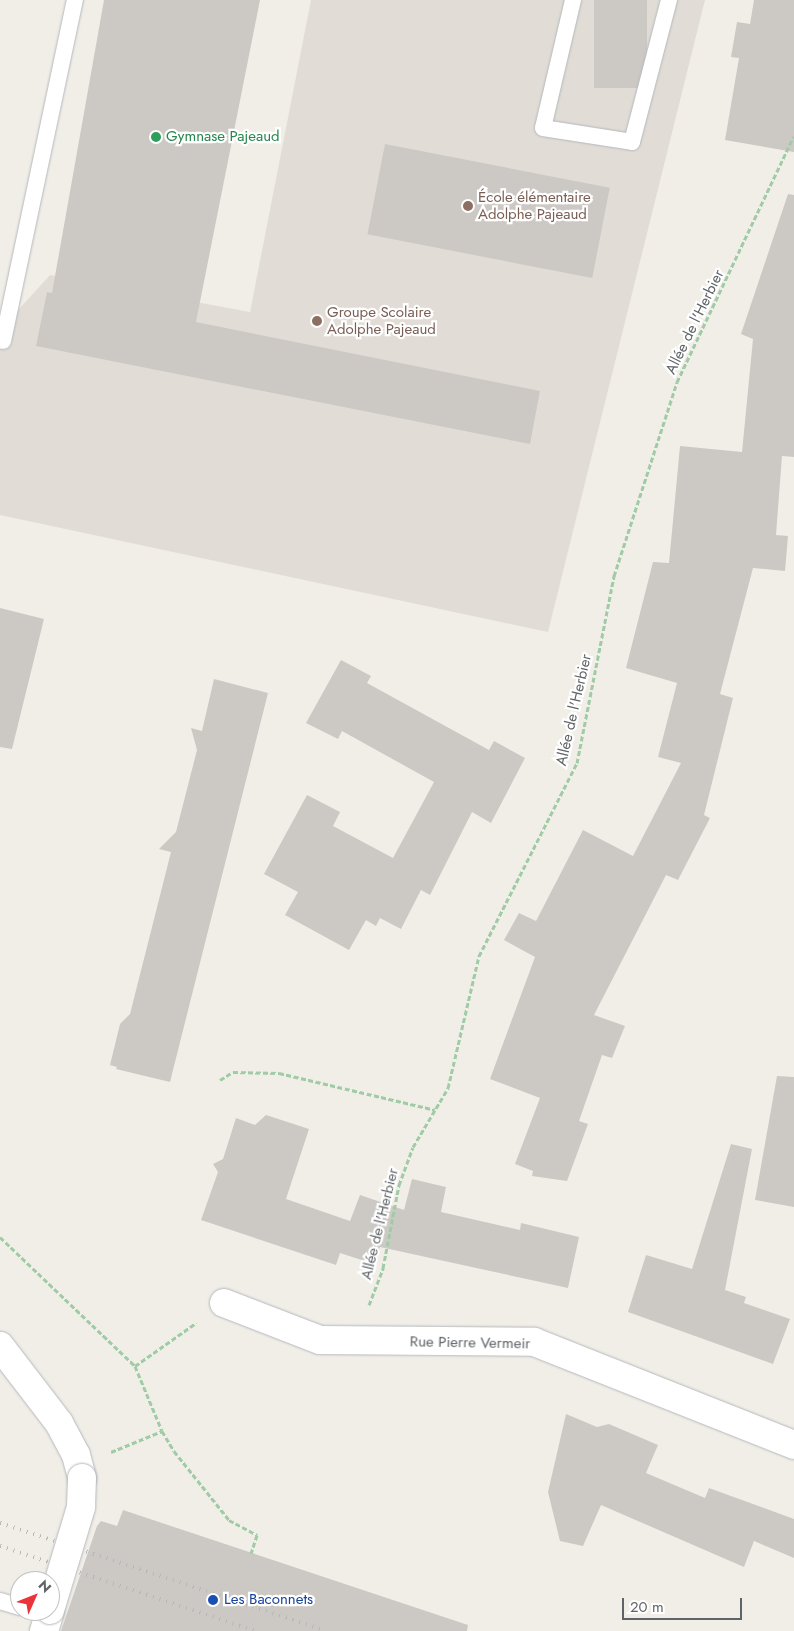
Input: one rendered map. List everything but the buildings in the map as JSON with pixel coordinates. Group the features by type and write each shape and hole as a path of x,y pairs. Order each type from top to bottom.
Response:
{"street":[{"name":"Rue Pierre Vermeir","path":"224,1303 320,1340 356,1342 534,1342 794,1445"},
{"path":"0,1346 59,1423 76,1455 82,1478 81,1507 60,1577"}],"lane":[{"path":"3,342 75,0"},
{"path":"573,0 543,128 632,142 669,0"}],"path":[{"name":"Allée de l'Herbier","path":"356,1342 383,1268 399,1185 413,1147 448,1088 479,956 577,763 614,576 677,382 794,136"},
{"path":"220,1080 233,1072 279,1073 435,1110"},
{"path":"0,1237 135,1366 162,1432 174,1452 229,1520 257,1534 251,1553"},
{"path":"135,1366 224,1303"},
{"path":"107,1454 162,1432"}],"shaded area":[{"name":"Groupe Scolaire Adolphe Pajeaud","path":"311,0 705,0 548,632 0,515 0,330 50,275 250,312"}],"railway":[{"path":"0,1523 326,1631"},
{"path":"0,1546 256,1631"}],"place":[{"name":"Gymnase Pajeaud","path":"156,137"},
{"name":"École élémentaire Adolphe Pajeaud","path":"468,206"},
{"name":"Groupe Scolaire Adolphe Pajeaud","path":"317,321"},
{"name":"Les Baconnets","path":"213,1600"}]}
